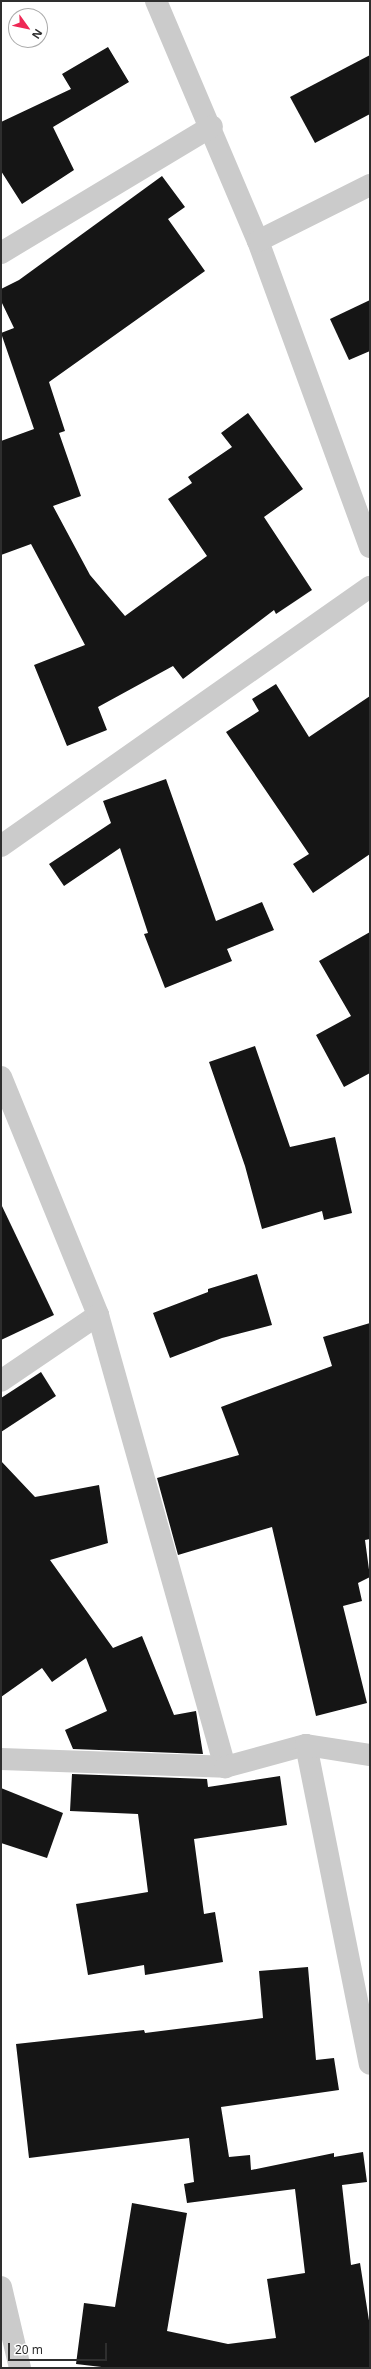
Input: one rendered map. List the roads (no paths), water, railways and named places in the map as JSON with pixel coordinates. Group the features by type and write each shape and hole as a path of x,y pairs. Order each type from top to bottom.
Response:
{"street":[{"path":"156,1 212,126 258,241 370,547"},
{"path":"1,253 212,126"},
{"path":"258,241 370,185"},
{"path":"1,846 370,587"},
{"path":"1,1077 98,1315 225,1767"},
{"path":"1,1381 98,1315"},
{"path":"306,1745 370,2064"},
{"path":"1,1759 225,1767 306,1745 370,1755"},
{"path":"1,2287 20,2368"}]}
